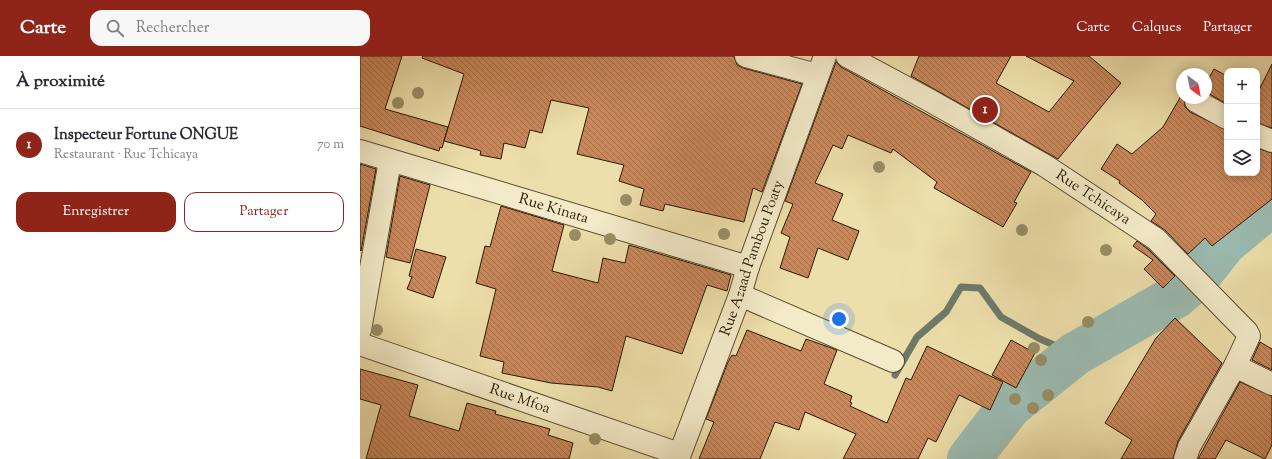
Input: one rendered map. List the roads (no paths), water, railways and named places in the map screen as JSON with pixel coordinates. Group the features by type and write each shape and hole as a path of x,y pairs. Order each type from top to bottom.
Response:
{"street":[{"path":"746,56 821,66"},
{"name":"Rue Tchicaya","path":"847,56 1044,165 1156,239 1247,332 1249,336 1235,366"},
{"name":"Rue Azaad Pambou Poaty","path":"679,457 740,295 748,266 821,66"},
{"path":"1201,104 1224,116"},
{"path":"1260,136 1272,141"},
{"name":"Rue Kinata","path":"360,151 748,266"},
{"path":"360,330 390,160"},
{"path":"740,295 893,361"},
{"name":"Rue Mfoa","path":"360,344 679,457"},
{"path":"1185,459 1189,447 1235,366 1272,384"}],"waterway":[{"path":"1201,273 1225,243 1272,204"},
{"path":"969,459 1010,406 1075,354 1175,297 1189,285"},
{"path":"895,375 917,337 946,312 961,287 980,288 1001,317 1040,339 1075,354"}],"place":[{"name":"Inspecteur Fortune ONGUE","path":"985,110"}]}
